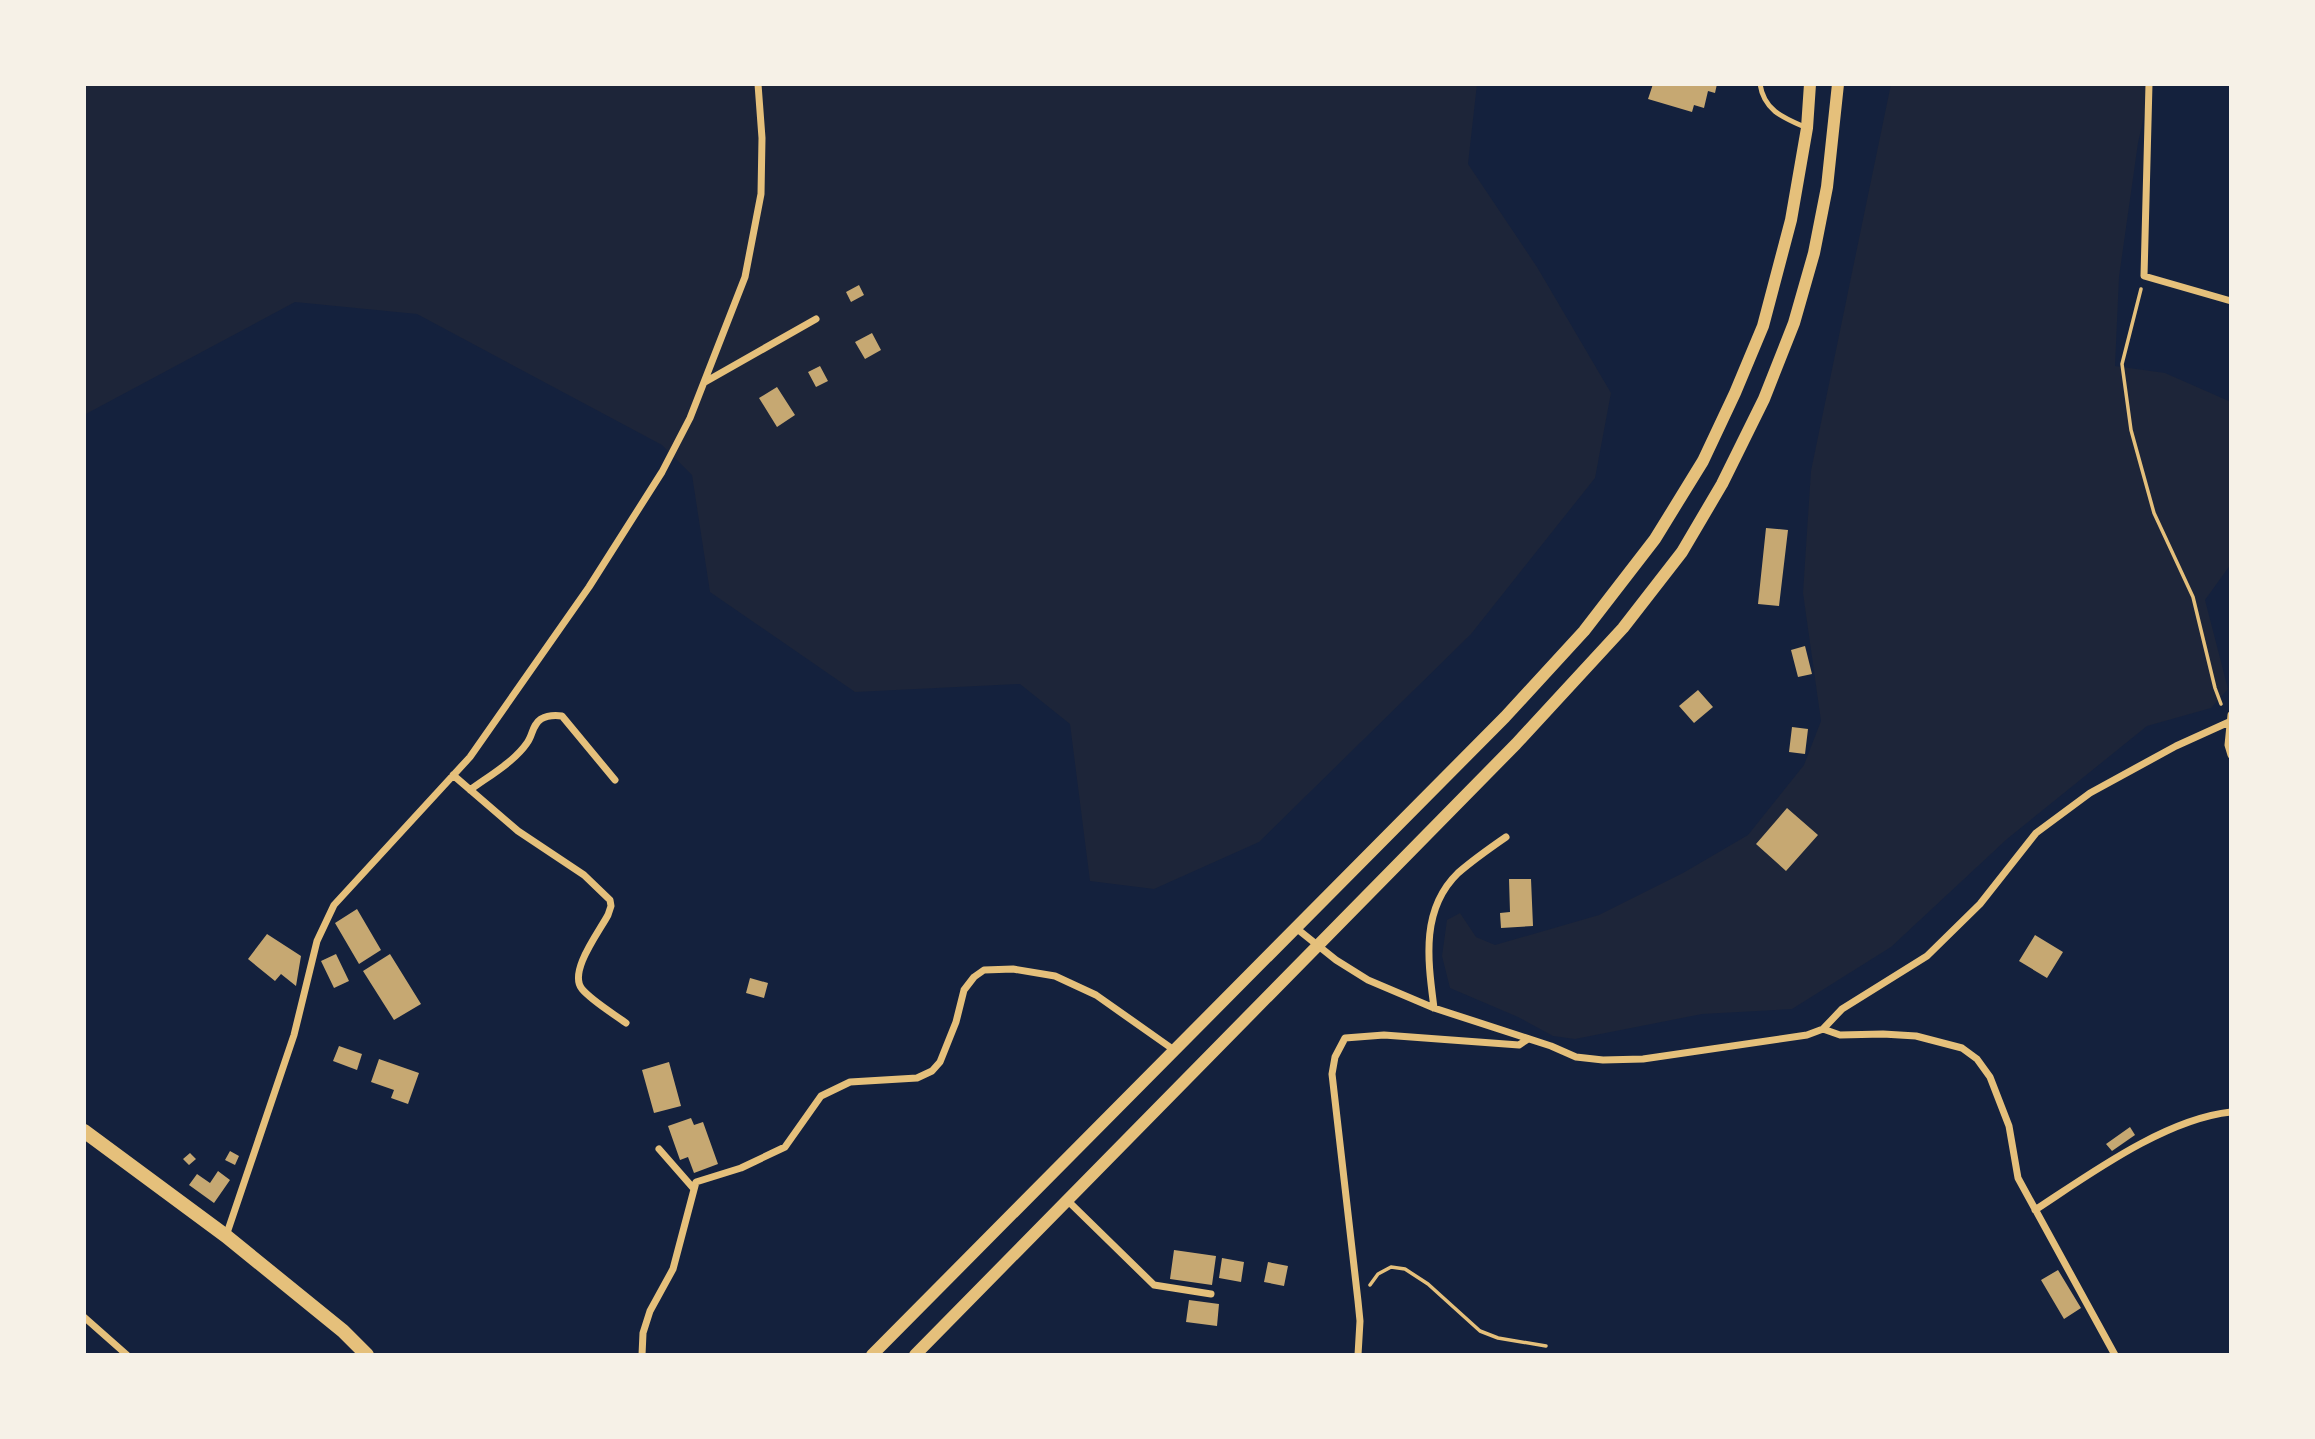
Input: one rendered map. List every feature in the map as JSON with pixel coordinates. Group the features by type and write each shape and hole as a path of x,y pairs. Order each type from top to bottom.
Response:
{"main road":[{"path":"84,1131 226,1236 343,1331 367,1355"}],"street":[{"path":"226,1236 294,1035 317,941 334,905 470,757 534,667 662,472 690,418 745,277 761,194 762,138 758,84"},
{"path":"872,1355 1505,717 1584,631 1655,539 1703,461 1763,326 1791,220 1807,128 1810,84"},
{"path":"915,1355 1516,744 1623,628 1682,552 1722,484 1764,399 1794,323 1814,253 1827,187 1838,84"},
{"path":"2149,84 2144,276 2231,301"},
{"path":"704,383 816,319"},
{"path":"470,790 517,754 528,742 535,724 544,717 553,715 562,716 615,780"},
{"path":"1296,929 1336,960 1368,980 1434,1008 1576,1057 1629,1059 1807,1035 1823,1029 1842,1009 1927,956 1980,904 2036,834 2090,793 2146,761 2230,719"},
{"path":"2230,719 2228,745 2231,755"},
{"path":"453,775 518,831 583,875 610,900 608,915 578,969 577,979 582,989 626,1023"},
{"path":"1434,1008 1428,939 1440,895 1456,875 1507,837"},
{"path":"642,1355 643,1333 650,1311 673,1269 696,1182 741,1168 785,1147 821,1096 850,1082 917,1078 932,1071 940,1062 956,1022 964,990 974,977 984,970 1013,970 1055,976 1096,995 1174,1049"},
{"path":"1823,1029 1840,1035 1916,1036 1962,1048 1977,1059 1990,1077 2009,1125 2018,1178 2115,1355"},
{"path":"1358,1355 1360,1321 1332,1074 1335,1057 1345,1038 1384,1035 1519,1045 1528,1039"},
{"path":"2035,1210 2141,1144 2210,1114 2231,1112"},
{"path":"659,1149 694,1189"},
{"path":"1067,1200 1154,1285 1212,1294"},
{"path":"84,1317 127,1355"}],"lane":[{"path":"1760,84 1768,107 1776,114 1807,128"}],"path":[{"path":"2144,276 2122,364 2131,430 2154,513 2193,597 2215,688 2230,719"},
{"path":"1358,1301 1378,1275 1391,1267 1405,1269 1438,1292 1480,1332 1498,1338 1546,1346"}],"shaded area":[{"path":"84,84 1477,84 1468,164 1537,267 1611,393 1595,478 1471,634 1259,842 1154,889 1090,881 1070,724 1020,684 855,692 710,592 692,475 662,445 417,314 295,302 84,415"},
{"path":"1891,84 2151,84 2138,143 2119,277 2115,366 2165,373 2231,402 2231,564 2205,600 2228,689 2211,708 2147,726 2007,839 1891,947 1792,1009 1702,1014 1575,1039 1553,1036 1518,1017 1450,988 1442,956 1447,920 1460,913 1476,937 1495,945 1599,915 1683,873 1748,835 1804,765 1821,721 1803,593 1811,471"}],"building":[{"path":"1653,84 1717,84 1715,93 1708,91 1704,108 1694,105 1692,112 1648,99"},
{"path":"859,285 864,295 851,302 846,292"},
{"path":"872,333 881,350 865,359 855,342"},
{"path":"820,366 828,381 816,387 808,372"},
{"path":"777,387 795,415 777,427 759,398"},
{"path":"1766,528 1788,530 1779,606 1758,604"},
{"path":"1805,646 1812,674 1798,677 1791,650"},
{"path":"1698,690 1713,707 1694,723 1679,706"},
{"path":"1792,727 1808,729 1805,754 1789,752"},
{"path":"1787,808 1818,835 1786,871 1756,844"},
{"path":"1509,879 1531,879 1533,926 1501,928 1500,913 1510,912"},
{"path":"357,909 381,950 359,964 335,923"},
{"path":"267,934 301,956 296,986 281,974 275,981 248,959"},
{"path":"2035,935 2063,952 2047,978 2019,961"},
{"path":"336,954 349,981 334,988 321,961"},
{"path":"390,954 421,1004 394,1020 363,971"},
{"path":"750,978 768,983 764,998 746,993"},
{"path":"339,1046 362,1054 357,1070 333,1061"},
{"path":"379,1059 419,1073 408,1104 391,1098 394,1090 371,1082"},
{"path":"669,1062 681,1106 654,1113 642,1070"},
{"path":"691,1118 694,1125 703,1122 718,1164 694,1173 688,1157 680,1160 668,1126"},
{"path":"2130,1127 2135,1135 2112,1151 2106,1144"},
{"path":"230,1151 239,1156 235,1165 225,1160"},
{"path":"190,1153 196,1159 189,1165 183,1159"},
{"path":"218,1171 230,1180 214,1203 189,1185 197,1174 210,1183"},
{"path":"1174,1250 1216,1256 1212,1285 1170,1279"},
{"path":"1222,1258 1244,1262 1241,1282 1219,1278"},
{"path":"1268,1262 1288,1266 1284,1286 1264,1282"},
{"path":"2058,1270 2081,1308 2064,1319 2041,1280"},
{"path":"1189,1300 1219,1304 1217,1326 1186,1322"}]}
